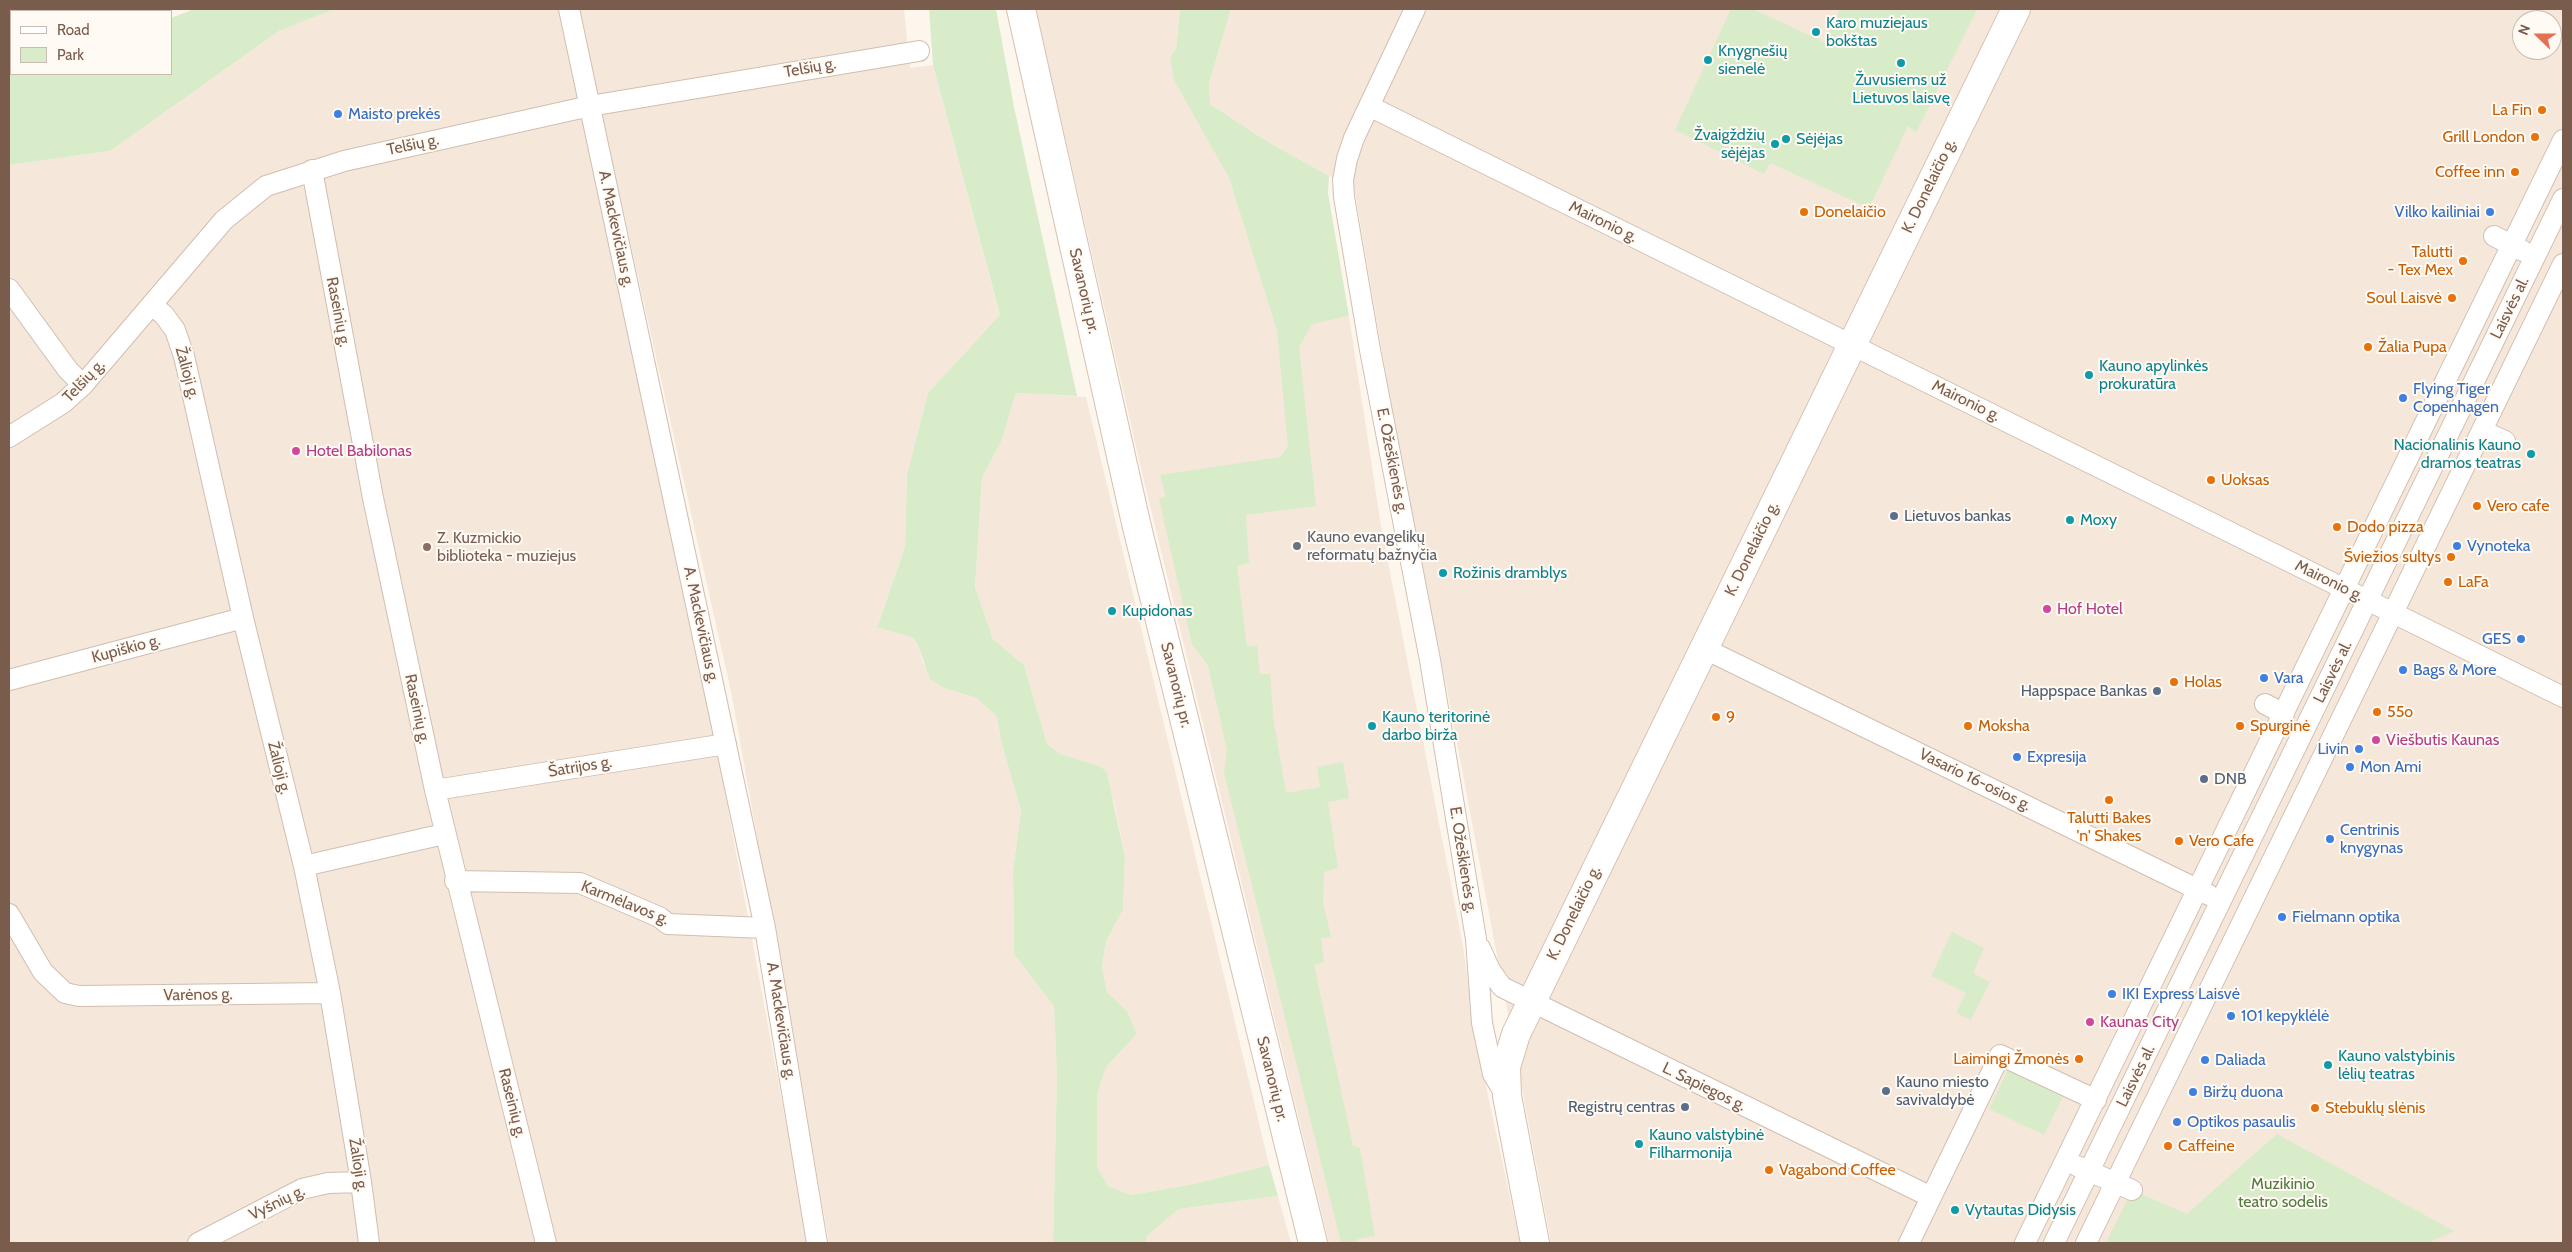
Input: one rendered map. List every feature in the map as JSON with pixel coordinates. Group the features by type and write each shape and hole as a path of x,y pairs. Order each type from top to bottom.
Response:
{"street":[{"name":"A. Mackevičiaus g.","path":"570,9 765,928 817,1243"},
{"name":"Savanorių pr.","path":"1021,9 1136,523 1313,1243"},
{"name":"E. Ožeškienės g.","path":"1415,9 1369,106 1347,159 1344,197 1370,350 1430,660 1476,939 1482,1023 1493,1074 1507,1096 1535,1243"},
{"name":"K. Donelaičio g.","path":"1507,1096 1506,1067 1516,1034 2016,9"},
{"name":"Telšių g.","path":"9,437 63,403 83,385 224,220 266,186 312,170 590,106 857,60 919,52"},
{"name":"Maironio g.","path":"1369,106 2563,698"},
{"name":"Laisvės al.","path":"2026,1243 2563,140"},
{"name":"Raseinių g.","path":"312,170 373,498 434,790 546,1243"},
{"name":"Laisvės al.","path":"2054,1243 2563,200"},
{"path":"2494,236 2535,257 2562,268"},
{"name":"Laisvės al.","path":"2086,1243 2124,1186 2245,917 2562,268"},
{"path":"9,289 68,370 83,385"},
{"name":"Žalioji g.","path":"152,305 175,330 184,356 243,618 304,866 330,993 369,1243"},
{"path":"2482,431 2505,441"},
{"name":"Kupiškio g.","path":"9,680 243,618"},
{"name":"Vasario 16-osios g.","path":"1703,648 2164,872 2198,889 2245,917"},
{"path":"2265,704 2284,714"},
{"name":"Šatrijos g.","path":"434,790 726,744"},
{"path":"304,866 444,834"},
{"name":"Karmėlavos g.","path":"455,880 580,883 654,915 668,924 765,928"},
{"name":"Varėnos g.","path":"9,914 43,972 65,993 79,996 330,993"},
{"name":"E. Ožeškienės g.","path":"1476,939 1490,970 1502,987 1531,1003"},
{"name":"L. Sapiegos g.","path":"1531,1003 1931,1197"},
{"name":"Laisvės al.","path":"1909,1243 2000,1055 2096,1100"},
{"path":"2066,1161 2124,1186"},
{"name":"Vyšnių g.","path":"198,1243 302,1189 328,1183 361,1182"}],"shaded area":[{"path":"335,9 558,9 706,689 808,1243 9,1243 9,165 110,151 279,31"},
{"path":"578,9 904,9 910,68 933,65 1000,316 928,393 907,474 905,547 877,626 912,637 917,643 923,663 944,688 977,698 997,717 1001,741 1021,811 1013,870 1014,954 1054,1005 1057,1075 1053,1243 829,1243 732,696"},
{"path":"1036,9 1180,9 1176,48 1170,58 1207,138 1229,178 1277,330 1349,316 1381,526 1463,946 1473,1016 1489,1100 1520,1243 1329,1243 1139,460"},
{"path":"1231,9 2563,9 2563,1243 1551,1243 1448,695 1395,430 1354,186 1329,176 1265,140 1210,104 1209,84"},
{"path":"1016,393 1086,397 1269,1165 1194,1184 1130,1195 1108,1186 1097,1167 1097,1095 1106,1067 1137,1034 1127,1011 1107,992 1102,967 1106,941 1123,910 1125,857 1114,801 1100,766 1060,754 1047,744 1024,665 993,639 975,587 982,478 1002,440"},
{"path":"1278,1196 1291,1243 1145,1243 1147,1236 1179,1209"}],"green space":[{"path":"9,9 166,10 10,10 10,75 172,75 172,18 194,9 335,9 279,31 110,151 9,165"},
{"path":"929,9 996,9 1014,107 1077,396 1016,393 1002,440 982,478 975,587 993,639 1024,665 1047,744 1060,754 1100,766 1107,773 1125,857 1123,910 1106,941 1102,967 1107,992 1127,1011 1137,1034 1106,1067 1097,1095 1097,1167 1108,1186 1131,1195 1194,1184 1269,1165 1278,1196 1179,1209 1147,1236 1145,1243 1053,1243 1057,1075 1054,1006 1014,954 1013,870 1021,811 1001,741 997,717 977,698 944,688 930,679 917,643 912,637 877,627 905,547 907,474 928,393 1000,315 933,65"},
{"path":"1180,9 1231,9 1209,84 1210,104 1265,140 1329,176 1328,193 1349,316 1312,324 1299,347 1316,506 1246,515 1249,563 1237,566 1247,646 1257,646 1260,674 1270,674 1274,723 1286,793 1320,787 1317,767 1343,762 1349,798 1328,802 1338,868 1324,872 1323,902 1331,937 1321,938 1324,962 1314,965 1353,1146 1360,1148 1375,1236 1357,1239 1357,1243 1341,1243 1224,773 1227,750 1208,666 1192,644 1159,499 1166,497 1160,475 1280,457 1288,447 1277,331 1229,178 1174,80 1170,58 1176,48"},
{"path":"1731,9 1753,9 1824,42 1840,9 1977,9 1916,133 1908,126 1869,208 1770,163 1764,174 1675,130"},
{"path":"1952,932 1984,948 1973,973 1990,982 1971,1020 1956,1013 1966,993 1931,976"},
{"path":"2008,1070 2063,1097 2044,1135 1989,1109"},
{"name":"Muzikinio teatro sodelis","path":"2277,1134 2454,1231 2428,1243 2106,1243 2132,1190 2187,1214"}],"place":[{"name":"Karo muziejaus bokštas","path":"1816,32"},
{"name":"Knygnešių sienelė","path":"1708,60"},
{"name":"Žuvusiems už Lietuvos laisvę","path":"1901,63"},
{"name":"La Fin","path":"2542,110"},
{"name":"Maisto prekės","path":"338,114"},
{"name":"Grill London","path":"2535,137"},
{"name":"Sėjėjas","path":"1786,139"},
{"name":"Žvaigždžių sėjėjas","path":"1775,144"},
{"name":"Coffee inn","path":"2515,172"},
{"name":"Donelaičio","path":"1804,212"},
{"name":"Vilko kailiniai","path":"2490,212"},
{"name":"Talutti - Tex Mex","path":"2463,261"},
{"name":"Soul Laisvė","path":"2452,298"},
{"name":"Žalia Pupa","path":"2368,347"},
{"name":"Kauno apylinkės prokuratūra","path":"2089,375"},
{"name":"Flying Tiger Copenhagen","path":"2403,398"},
{"name":"Hotel Babilonas","path":"296,451"},
{"name":"Nacionalinis Kauno dramos teatras","path":"2531,454"},
{"name":"Uoksas","path":"2211,480"},
{"name":"Vero cafe","path":"2477,506"},
{"name":"Lietuvos bankas","path":"1894,516"},
{"name":"Moxy","path":"2070,520"},
{"name":"Dodo pizza","path":"2337,527"},
{"name":"Kauno evangelikų reformatų bažnyčia","path":"1297,546"},
{"name":"Vynoteka","path":"2457,546"},
{"name":"Z. Kuzmickio biblioteka - muziejus","path":"427,547"},
{"name":"Šviežios sultys","path":"2451,557"},
{"name":"Rožinis dramblys","path":"1443,573"},
{"name":"LaFa","path":"2448,582"},
{"name":"Hof Hotel","path":"2047,609"},
{"name":"Kupidonas","path":"1112,611"},
{"name":"GES","path":"2521,639"},
{"name":"Bags & More","path":"2403,670"},
{"name":"Vara","path":"2264,678"},
{"name":"Holas","path":"2174,682"},
{"name":"Happspace Bankas","path":"2157,691"},
{"name":"55o","path":"2377,712"},
{"name":"9","path":"1716,717"},
{"name":"Kauno teritorinė darbo birža","path":"1372,726"},
{"name":"Moksha","path":"1968,726"},
{"name":"Spurginė","path":"2240,726"},
{"name":"Viešbutis Kaunas","path":"2376,740"},
{"name":"Livin","path":"2359,749"},
{"name":"Expresija","path":"2017,757"},
{"name":"Mon Ami","path":"2350,767"},
{"name":"DNB","path":"2204,779"},
{"name":"Talutti Bakes 'n' Shakes","path":"2109,800"},
{"name":"Centrinis knygynas","path":"2330,839"},
{"name":"Vero Cafe","path":"2179,841"},
{"name":"Fielmann optika","path":"2282,917"},
{"name":"IKI Express Laisvė","path":"2112,994"},
{"name":"101 kepyklėlė","path":"2231,1016"},
{"name":"Kaunas City","path":"2090,1022"},
{"name":"Laimingi Žmonės","path":"2079,1059"},
{"name":"Daliada","path":"2205,1060"},
{"name":"Kauno valstybinis lėlių teatras","path":"2328,1065"},
{"name":"Kauno miesto savivaldybė","path":"1886,1091"},
{"name":"Biržų duona","path":"2193,1092"},
{"name":"Registrų centras","path":"1685,1107"},
{"name":"Stebuklų slėnis","path":"2315,1108"},
{"name":"Optikos pasaulis","path":"2177,1122"},
{"name":"Kauno valstybinė Filharmonija","path":"1639,1144"},
{"name":"Caffeine","path":"2168,1146"},
{"name":"Vagabond Coffee","path":"1769,1170"},
{"name":"Vytautas Didysis","path":"1955,1210"}]}
